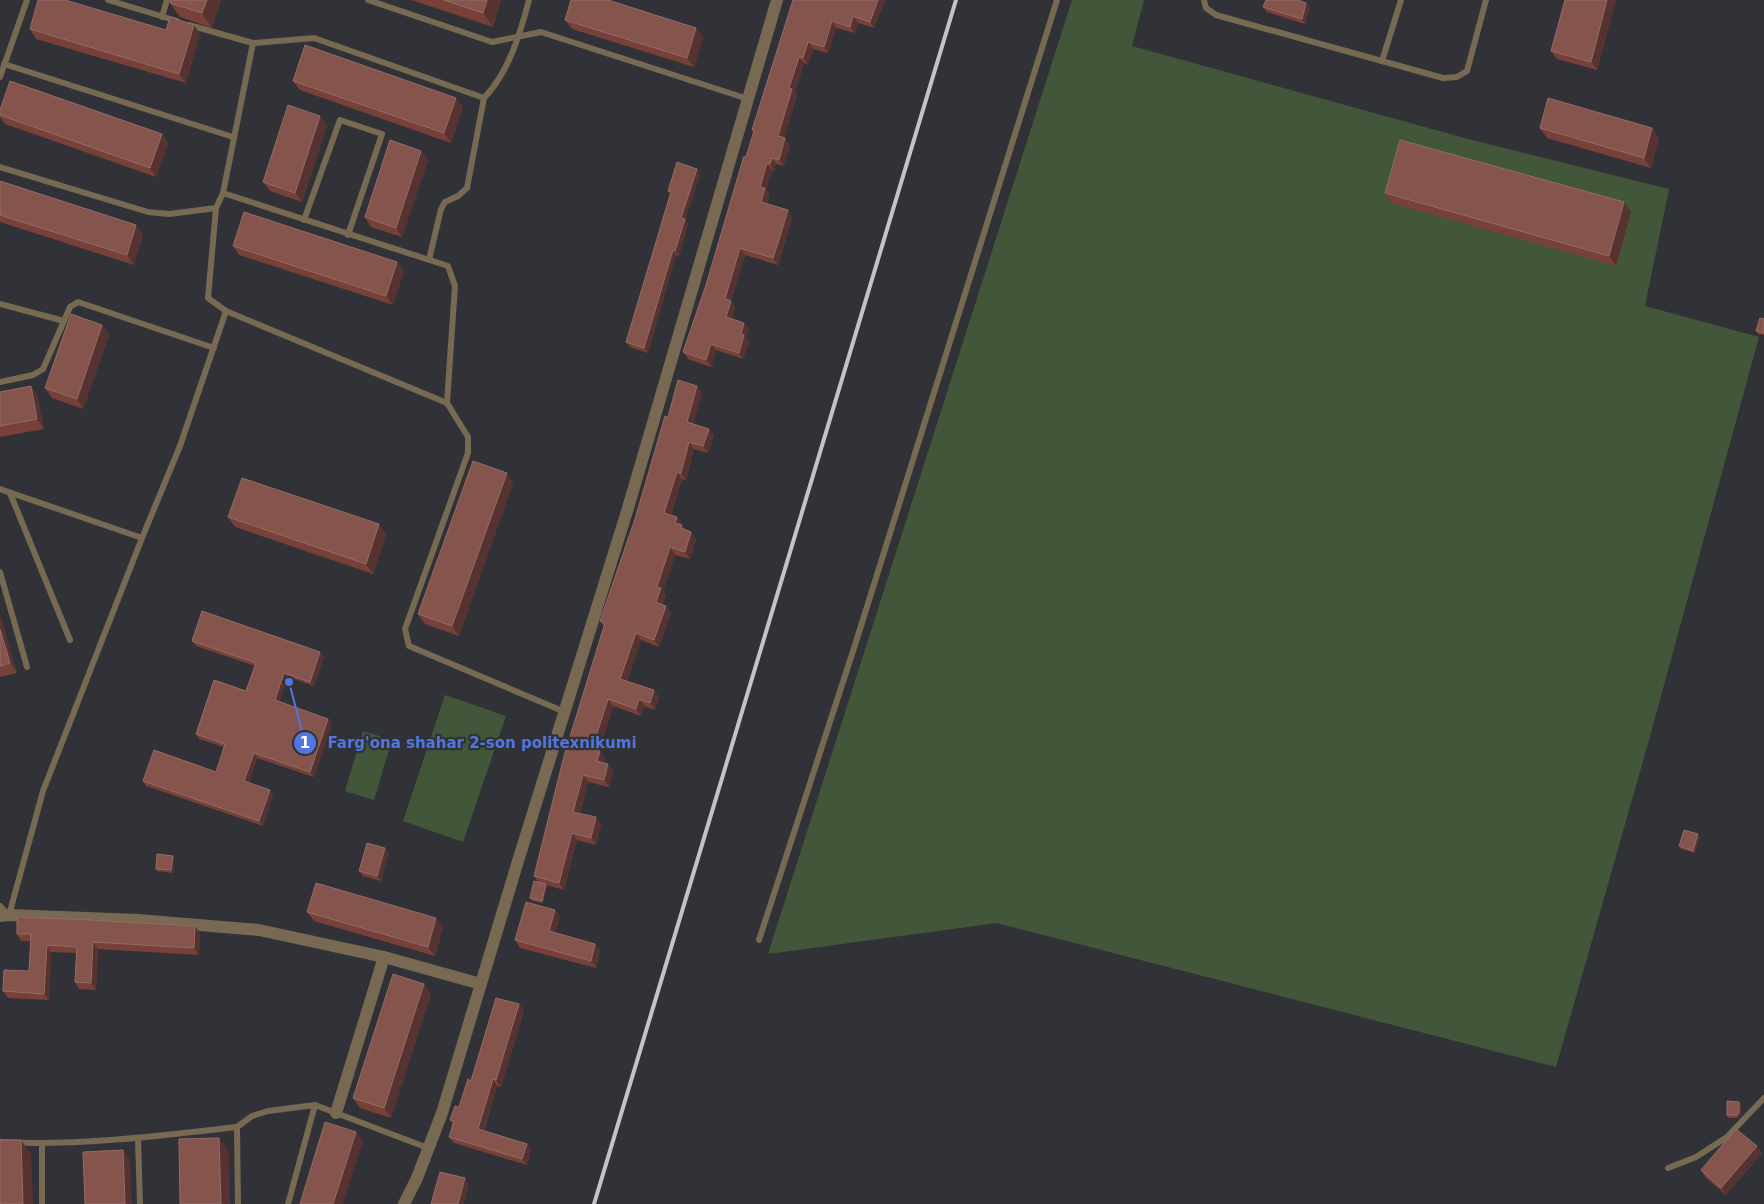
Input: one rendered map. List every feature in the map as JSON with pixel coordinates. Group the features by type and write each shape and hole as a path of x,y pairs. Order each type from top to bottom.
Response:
{"street":[{"path":"404,1204 442,1113 628,508 777,0"},
{"path":"3,912 259,930 384,957 481,984"},
{"path":"336,1113 384,957"}],"lane":[{"path":"0,77 27,0"},
{"path":"108,0 253,43 314,38 484,98"},
{"path":"162,17 167,0"},
{"path":"368,0 492,42 542,32 748,99"},
{"path":"429,260 441,209 445,202 458,196 466,188 484,98 494,87 519,36 529,0"},
{"path":"759,940 855,645 1057,0"},
{"path":"1204,0 1206,8 1216,15 1443,78 1457,77 1467,71 1486,0"},
{"path":"1382,61 1401,0"},
{"path":"253,43 223,193 216,208 208,298 226,311 447,403"},
{"path":"4,64 233,138"},
{"path":"304,220 340,120 382,134 348,235"},
{"path":"0,167 148,212 170,214 216,208"},
{"path":"223,193 448,266 455,286 447,403 468,437 468,453 405,629 409,646 565,712"},
{"path":"0,382 33,375 43,369 70,307 78,302 214,348"},
{"path":"0,304 64,321"},
{"path":"3,912 43,791 180,446 226,311"},
{"path":"0,489 142,538"},
{"path":"10,493 70,640"},
{"path":"0,572 27,667"},
{"path":"1668,1168 1696,1157 1727,1137 1764,1098"},
{"path":"288,1204 315,1105"},
{"path":"0,1142 42,1144 138,1139 237,1127 252,1116 268,1111 315,1105 428,1148"},
{"path":"237,1127 238,1204"},
{"path":"138,1139 140,1204"},
{"path":"42,1144 42,1204"}],"green space":[{"path":"1072,0 1144,0 1132,46 1468,139 1669,189 1645,306 1759,337 1649,740 1556,1067 997,923 768,954"},
{"path":"445,695 506,716 463,842 403,821"},
{"path":"363,731 392,740 374,800 345,791"}],"building":[{"path":"38,0 65,0 166,30 170,17 194,25 179,74 30,29"},
{"path":"171,0 207,0 202,13 170,3"},
{"path":"444,0 487,0 483,13"},
{"path":"571,0 608,0 696,28 687,58 565,20"},
{"path":"793,0 878,0 870,22 853,16 850,27 832,21 824,47 808,42 803,58 799,57 789,88 792,89 778,136 785,138 779,160 772,158 770,164 767,163 760,187 765,188 761,202 788,210 778,243 773,258 740,248 725,299 731,301 726,317 744,323 741,334 744,335 739,353 711,344 706,360 683,352 706,285 744,156 746,157 754,131 752,130"},
{"path":"1266,0 1298,0 1306,3 1302,19 1263,7"},
{"path":"1565,0 1607,0 1591,62 1551,51"},
{"path":"305,45 456,98 444,133 293,81"},
{"path":"10,81 162,134 150,168 0,115"},
{"path":"1548,98 1652,128 1644,158 1540,128"},
{"path":"288,105 320,116 295,193 263,182"},
{"path":"390,140 421,151 396,228 365,217"},
{"path":"1400,140 1624,202 1609,256 1385,193"},
{"path":"677,162 697,169 681,218 685,219 675,251 673,250 644,348 626,342 671,192 668,191"},
{"path":"0,181 136,225 127,255 0,215"},
{"path":"244,212 397,262 386,296 233,246"},
{"path":"71,314 102,325 77,399 45,388"},
{"path":"1760,318 1764,319 1764,333 1756,331"},
{"path":"678,380 697,386 687,422 709,429 703,446 689,442 681,473 677,472 664,513 677,517 675,523 682,525 681,528 691,532 685,552 670,547 657,587 661,588 656,602 666,606 654,640 636,633 620,679 654,690 650,703 639,699 636,709 608,699 592,749 600,751 597,761 608,764 604,780 583,775 573,812 596,817 591,838 572,833 559,883 534,876 564,756 605,623 600,621 635,519 665,416 668,417"},
{"path":"31,386 37,419 0,426 0,392"},
{"path":"473,461 507,473 452,626 418,614"},
{"path":"242,478 379,524 366,564 228,517"},
{"path":"202,611 320,652 310,682 284,673 275,700 328,719 310,772 254,753 244,781 270,790 259,821 143,781 154,750 216,772 225,744 196,734 214,680 246,691 256,663 192,641"},
{"path":"0,629 10,663 0,666"},
{"path":"1684,830 1698,834 1693,851 1679,846"},
{"path":"367,843 385,848 377,876 359,871"},
{"path":"157,854 173,856 171,870 156,869"},
{"path":"534,881 546,884 542,901 530,898"},
{"path":"316,883 436,918 428,947 307,912"},
{"path":"526,902 555,910 549,931 595,944 591,961 515,940"},
{"path":"17,917 195,926 194,948 93,942 91,983 75,982 77,947 47,945 44,994 3,991 4,970 29,971 31,934 17,934"},
{"path":"393,974 424,984 384,1108 353,1098"},
{"path":"496,998 519,1004 496,1080 493,1079 478,1129 527,1144 522,1159 449,1137 454,1121 450,1120 455,1106 459,1107 468,1079 471,1081"},
{"path":"1727,1101 1739,1102 1739,1113 1737,1115 1727,1115"},
{"path":"325,1122 356,1132 333,1204 300,1204"},
{"path":"1736,1129 1757,1146 1721,1188 1701,1170"},
{"path":"219,1138 221,1204 180,1204 179,1139"},
{"path":"0,1140 21,1140 23,1204 0,1204"},
{"path":"123,1150 125,1204 85,1204 83,1152"},
{"path":"440,1172 465,1178 458,1204 431,1204"}],"railway":[{"path":"594,1204 956,0"}],"place":[{"name":"Farg'ona shahar 2-son politexnikumi","path":"289,682"}]}
